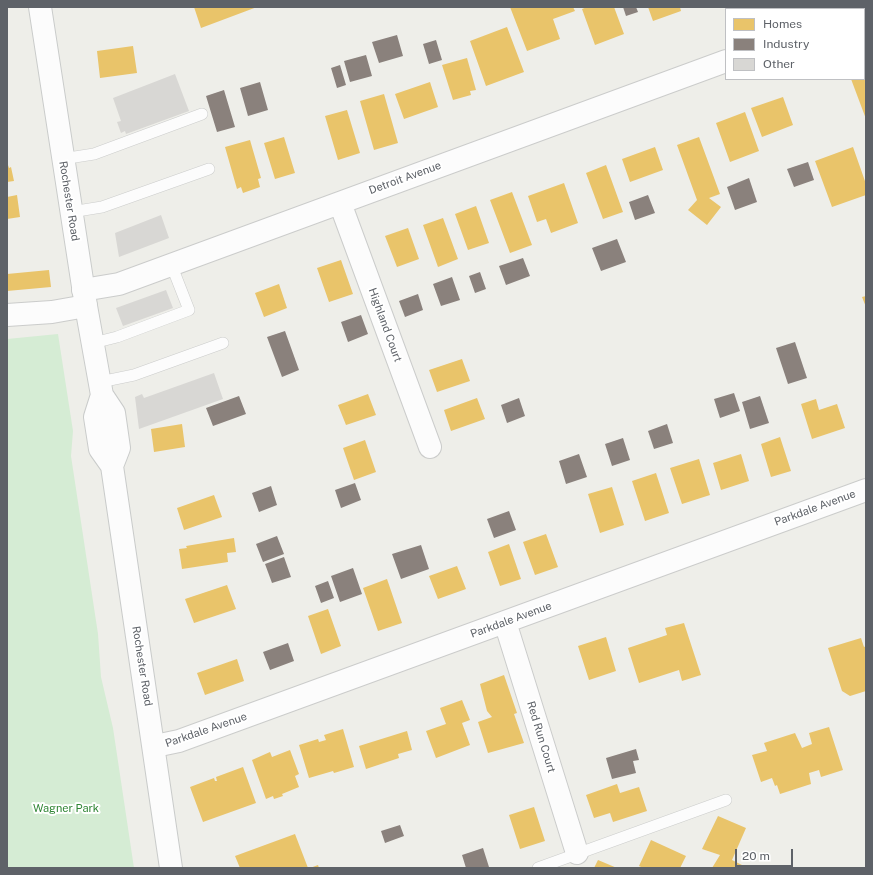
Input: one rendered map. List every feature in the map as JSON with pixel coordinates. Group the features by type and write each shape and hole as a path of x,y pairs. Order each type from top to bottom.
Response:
{"street":[{"name":"Rochester Road","path":"40,7 62,159 101,389 95,417 100,449 112,466 172,867"},
{"name":"Detroit Avenue","path":"7,315 52,312 171,264 725,61"},
{"name":"Highland Court","path":"340,203 430,447"},
{"name":"Parkdale Avenue","path":"155,746 179,741 866,490"},
{"name":"Red Run Court","path":"504,622 577,853"}],"lane":[{"path":"62,159 94,154 202,114"},
{"path":"71,212 102,207 209,169"},
{"path":"93,343 117,337 189,310 171,264"},
{"path":"101,389 134,375 223,343"},
{"path":"538,868 726,800"}],"green space":[{"name":"Wagner Park","path":"58,334 73,431 71,456 98,634 101,677 113,728 134,868 7,868 7,339"}],"building: Homes":[{"path":"194,7 257,7 201,28"},
{"path":"510,7 573,7 575,11 553,19 560,39 527,51"},
{"path":"587,7 614,7 624,34 595,45 582,9"},
{"path":"648,7 680,7 681,11 653,21"},
{"path":"507,27 524,72 486,86 470,41"},
{"path":"133,46 137,73 100,78 97,51"},
{"path":"467,58 476,90 470,91 471,95 453,100 442,65"},
{"path":"865,68 866,119 851,80 865,80"},
{"path":"430,82 438,107 404,119 395,94"},
{"path":"384,94 398,143 374,150 360,101"},
{"path":"783,97 793,125 762,137 751,108"},
{"path":"347,110 360,153 338,160 325,116"},
{"path":"745,112 759,151 730,162 716,123"},
{"path":"284,137 295,173 275,179 264,143"},
{"path":"699,137 720,194 709,198 721,207 707,225 688,210 697,200 677,145"},
{"path":"250,140 261,178 258,179 260,187 243,193 241,187 237,189 225,147"},
{"path":"655,147 663,170 630,182 622,159"},
{"path":"853,147 866,184 866,195 832,207 815,161"},
{"path":"7,162 9,168 11,167 14,181 7,182"},
{"path":"606,165 623,212 603,219 586,173"},
{"path":"564,183 578,223 551,233 546,219 537,222 528,196"},
{"path":"512,192 532,245 510,253 490,200"},
{"path":"17,195 20,217 7,219 7,197"},
{"path":"476,206 489,243 468,250 455,214"},
{"path":"443,218 458,259 438,267 423,225"},
{"path":"408,228 419,259 397,267 385,236"},
{"path":"341,260 353,294 329,302 317,268"},
{"path":"49,270 51,287 7,291 7,274"},
{"path":"279,284 287,308 264,317 255,293"},
{"path":"866,296 866,307 862,297"},
{"path":"462,359 470,381 437,392 429,370"},
{"path":"368,394 376,415 346,425 338,405"},
{"path":"477,398 485,419 451,431 444,410"},
{"path":"816,399 819,410 837,404 845,428 812,439 801,404"},
{"path":"182,424 185,447 154,452 151,429"},
{"path":"780,437 791,471 771,477 761,444"},
{"path":"365,440 376,472 354,480 343,448"},
{"path":"741,454 749,481 721,490 713,463"},
{"path":"699,459 710,495 682,504 670,468"},
{"path":"656,473 669,513 645,521 632,481"},
{"path":"612,487 624,525 600,533 588,494"},
{"path":"214,495 222,517 184,530 177,508"},
{"path":"546,534 558,567 535,575 523,542"},
{"path":"234,538 236,552 227,553 228,562 182,569 179,549 187,548 186,546"},
{"path":"509,544 521,579 500,586 488,552"},
{"path":"457,566 466,589 438,599 429,576"},
{"path":"387,579 402,623 378,631 363,588"},
{"path":"227,585 236,609 194,623 185,599"},
{"path":"328,609 341,646 321,654 308,616"},
{"path":"684,623 701,675 682,681 679,670 639,683 628,648 667,635 665,628"},
{"path":"606,637 616,671 589,680 578,646"},
{"path":"861,638 864,647 866,646 866,691 850,696 842,691 828,648"},
{"path":"237,659 244,681 205,695 197,673"},
{"path":"504,675 517,713 514,714 524,743 488,753 478,722 492,717 487,711 480,684"},
{"path":"462,700 470,720 462,723 470,745 436,758 426,731 446,724 440,708"},
{"path":"829,727 843,770 821,777 819,770 809,773 811,784 780,794 777,785 775,786 772,778 761,782 752,755 767,751 764,743 795,733 802,748 812,744 809,733"},
{"path":"343,729 354,767 309,778 299,745 318,739 319,742 326,740 324,735"},
{"path":"407,731 412,750 398,754 399,758 366,769 359,746"},
{"path":"290,750 299,774 295,776 299,787 282,794 283,796 274,799 273,796 266,799 252,760 270,752 272,757"},
{"path":"243,767 256,803 203,822 190,787 214,778 215,781 217,781 216,777"},
{"path":"617,784 620,793 639,787 647,811 613,822 610,813 594,818 586,795"},
{"path":"534,807 545,841 520,849 509,815"},
{"path":"718,816 746,828 732,860 748,868 712,868 720,855 702,849"},
{"path":"295,834 308,868 240,868 235,856"},
{"path":"651,840 686,856 680,868 643,868 639,866"},
{"path":"598,860 617,868 594,868"},
{"path":"318,865 319,868 310,868"}],"building: Industry":[{"path":"623,7 636,7 638,12 626,16"},
{"path":"397,35 403,56 379,63 372,42"},
{"path":"436,40 442,60 429,64 423,44"},
{"path":"366,55 372,76 350,82 344,61"},
{"path":"340,65 346,85 337,88 331,68"},
{"path":"260,82 268,110 248,116 240,88"},
{"path":"224,90 235,127 217,132 206,96"},
{"path":"808,162 814,180 794,187 787,169"},
{"path":"749,178 757,202 735,210 727,187"},
{"path":"648,195 655,213 635,220 629,202"},
{"path":"617,239 626,262 601,271 592,248"},
{"path":"523,258 530,276 506,285 499,266"},
{"path":"480,272 486,289 475,293 469,276"},
{"path":"452,277 460,300 441,306 433,284"},
{"path":"418,294 423,310 405,317 399,301"},
{"path":"361,315 368,334 348,342 341,322"},
{"path":"285,331 299,370 282,377 267,337"},
{"path":"795,342 807,378 788,384 776,348"},
{"path":"734,393 740,411 720,418 714,399"},
{"path":"239,396 246,414 213,426 206,408"},
{"path":"760,396 769,423 750,429 742,402"},
{"path":"519,398 525,416 507,423 501,405"},
{"path":"667,424 673,443 654,449 648,431"},
{"path":"623,438 630,460 612,466 605,444"},
{"path":"579,454 587,477 566,484 559,461"},
{"path":"355,483 361,500 341,508 335,490"},
{"path":"271,486 277,505 259,512 252,493"},
{"path":"509,511 516,530 494,538 487,519"},
{"path":"277,536 284,554 263,562 256,544"},
{"path":"421,545 429,569 401,579 392,554"},
{"path":"284,557 291,577 272,583 265,564"},
{"path":"353,568 362,594 340,602 331,576"},
{"path":"328,581 334,598 321,603 315,586"},
{"path":"288,643 294,661 270,670 263,652"},
{"path":"636,749 639,760 633,761 636,773 612,779 606,758"},
{"path":"400,825 404,836 385,843 381,831"},
{"path":"483,848 489,867 466,868 462,855"}],"building: Other":[{"path":"175,74 189,111 126,134 125,131 121,133 117,122 121,121 113,98"},
{"path":"161,215 169,238 119,257 115,233"},
{"path":"166,290 173,308 123,326 116,308"},
{"path":"214,373 223,399 139,429 135,397 142,394 144,398"}]}
